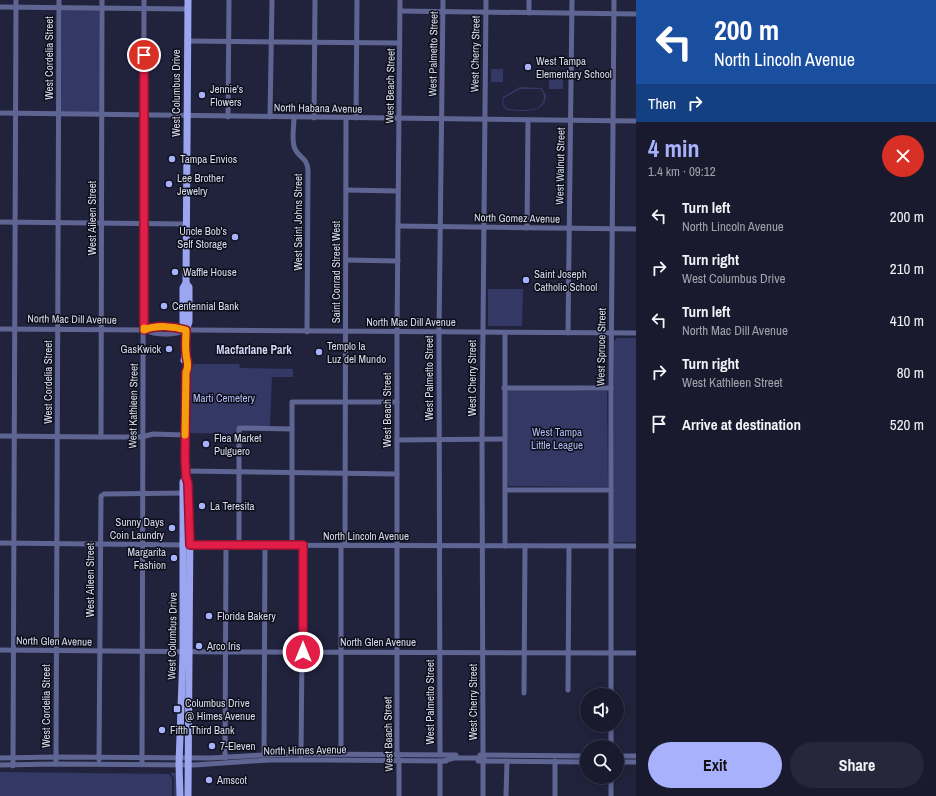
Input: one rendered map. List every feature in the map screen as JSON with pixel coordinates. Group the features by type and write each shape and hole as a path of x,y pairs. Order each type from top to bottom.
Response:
{"main road":[{"name":"West Columbus Drive","path":"180,796 184,761 187,545 186,493 188,483 186,474 186,372 184,367 184,359 186,356 186,330 189,322 189,287 186,283 188,0"},
{"name":"West Columbus Drive","path":"184,761 188,796"}],"street":[{"path":"13,766 16,329 16,0"},
{"name":"West Cordelia Street","path":"56,764 59,0"},
{"name":"West Aileen Street","path":"101,437 102,0"},
{"name":"West Kathleen Street","path":"142,764 144,0"},
{"path":"228,117 229,0"},
{"path":"270,117 272,0"},
{"path":"314,0 314,118"},
{"path":"356,118 357,0"},
{"name":"West Beach Street","path":"399,796 397,332 400,0"},
{"name":"West Palmetto Street","path":"440,796 439,332 443,0"},
{"name":"West Cherry Street","path":"483,796 482,332 486,0"},
{"path":"529,0 529,13"},
{"name":"West Walnut Street","path":"568,333 572,0"},
{"name":"West Spruce Street","path":"611,688 611,333 614,0"},
{"path":"0,7 188,9"},
{"path":"400,11 636,14"},
{"path":"187,41 400,43"},
{"name":"North Habana Avenue","path":"0,113 636,121"},
{"name":"West Saint Johns Street","path":"294,117 294,147 305,159 308,170 307,332"},
{"name":"Saint Conrad Street West","path":"341,754 341,652 345,473 346,118"},
{"path":"527,228 528,120"},
{"path":"346,190 398,191"},
{"path":"0,222 187,224"},
{"name":"North Gomez Avenue","path":"398,226 636,229"},
{"path":"346,260 398,261"},
{"name":"North Mac Dill Avenue","path":"0,328 144,330 152,333 167,334 178,334 186,330 636,333"},
{"path":"505,333 505,546"},
{"path":"504,388 611,388"},
{"path":"292,545 292,402 397,402"},
{"path":"239,545 239,428 292,429"},
{"path":"0,436 142,437 154,434 185,435"},
{"path":"397,440 505,439"},
{"path":"186,474 292,472 397,474"},
{"path":"505,490 611,490"},
{"path":"142,493 186,493"},
{"name":"West Aileen Street","path":"99,764 101,496 104,494 142,493"},
{"name":"North Lincoln Avenue","path":"0,543 143,545 636,546"},
{"path":"225,758 226,545"},
{"path":"264,755 265,545"},
{"path":"303,545 303,757"},
{"path":"524,693 525,546"},
{"path":"568,546 568,690"},
{"name":"North Glen Avenue","path":"0,650 142,652 636,653"},
{"name":"North Himes Avenue","path":"0,758 142,758 225,764 329,754 441,759 483,758"},
{"name":"North Himes Avenue","path":"0,765 142,764 264,755 303,757 398,757"},
{"path":"483,758 503,755 580,756"},
{"path":"624,756 636,756"},
{"path":"483,758 507,761 580,762"},
{"path":"506,796 507,761"},
{"path":"555,761 555,796"},
{"path":"624,762 636,762"},
{"path":"611,784 611,796"}],"green space":[{"path":"62,9 99,9 100,113 61,112"},
{"path":"491,69 503,69 503,82 491,82"},
{"path":"549,73 563,73 563,89 549,89"},
{"path":"520,87 542,88 546,95 543,104 540,107 527,111 505,109 502,103 503,97","holes":["520,89 541,89 544,99 539,107 519,110 506,108 503,103 504,98"]},
{"path":"488,289 523,289 522,326 488,326"},
{"path":"617,338 636,338 636,542 614,542 613,540 614,341"},
{"name":"Marti Cemetery","path":"193,364 239,364 240,368 293,369 293,377 272,377 270,428 238,427 238,434 190,433 190,375"},
{"name":"West Tampa Little League","path":"510,389 607,391 608,487 509,486 507,393"},
{"path":"0,770 178,773 178,796 174,796 174,778 170,773"},
{"path":"0,772 169,774 172,778 172,796 0,796"}],"slow traffic":[{"path":"144,328 144,330 151,327 177,328 186,330 186,356 188,359 188,368 186,372 185,435"}],"place":[{"name":"West Tampa Elementary School","path":"528,67"},
{"name":"Jennie's Flowers","path":"202,95"},
{"name":"Tampa Envios","path":"172,159"},
{"name":"Lee Brother Jewelry","path":"169,184"},
{"name":"Uncle Bob's Self Storage","path":"235,237"},
{"name":"Waffle House","path":"175,272"},
{"name":"Saint Joseph Catholic School","path":"526,280"},
{"name":"Centennial Bank","path":"164,306"},
{"name":"GasKwick","path":"169,349"},
{"name":"Templo la Luz del Mundo","path":"319,352"},
{"name":"Flea Market Pulguero","path":"206,444"},
{"name":"La Teresita","path":"202,506"},
{"name":"Sunny Days Coin Laundry","path":"172,528"},
{"name":"Margarita Fashion","path":"174,558"},
{"name":"Florida Bakery","path":"209,616"},
{"name":"Arco Iris","path":"199,646"},
{"name":"Columbus Drive @ Himes Avenue","path":"177,709"},
{"name":"Fifth Third Bank","path":"162,730"},
{"name":"7-Eleven","path":"212,746"},
{"name":"Amscot","path":"209,780"}],"district":[{"name":"Macfarlane Park","path":"254,350"}],"route":[{"path":"144,55 144,330 151,327 177,328 186,330 186,356 188,359 188,368 186,372 185,459 186,477 188,483 190,545 303,545 303,652"}]}
